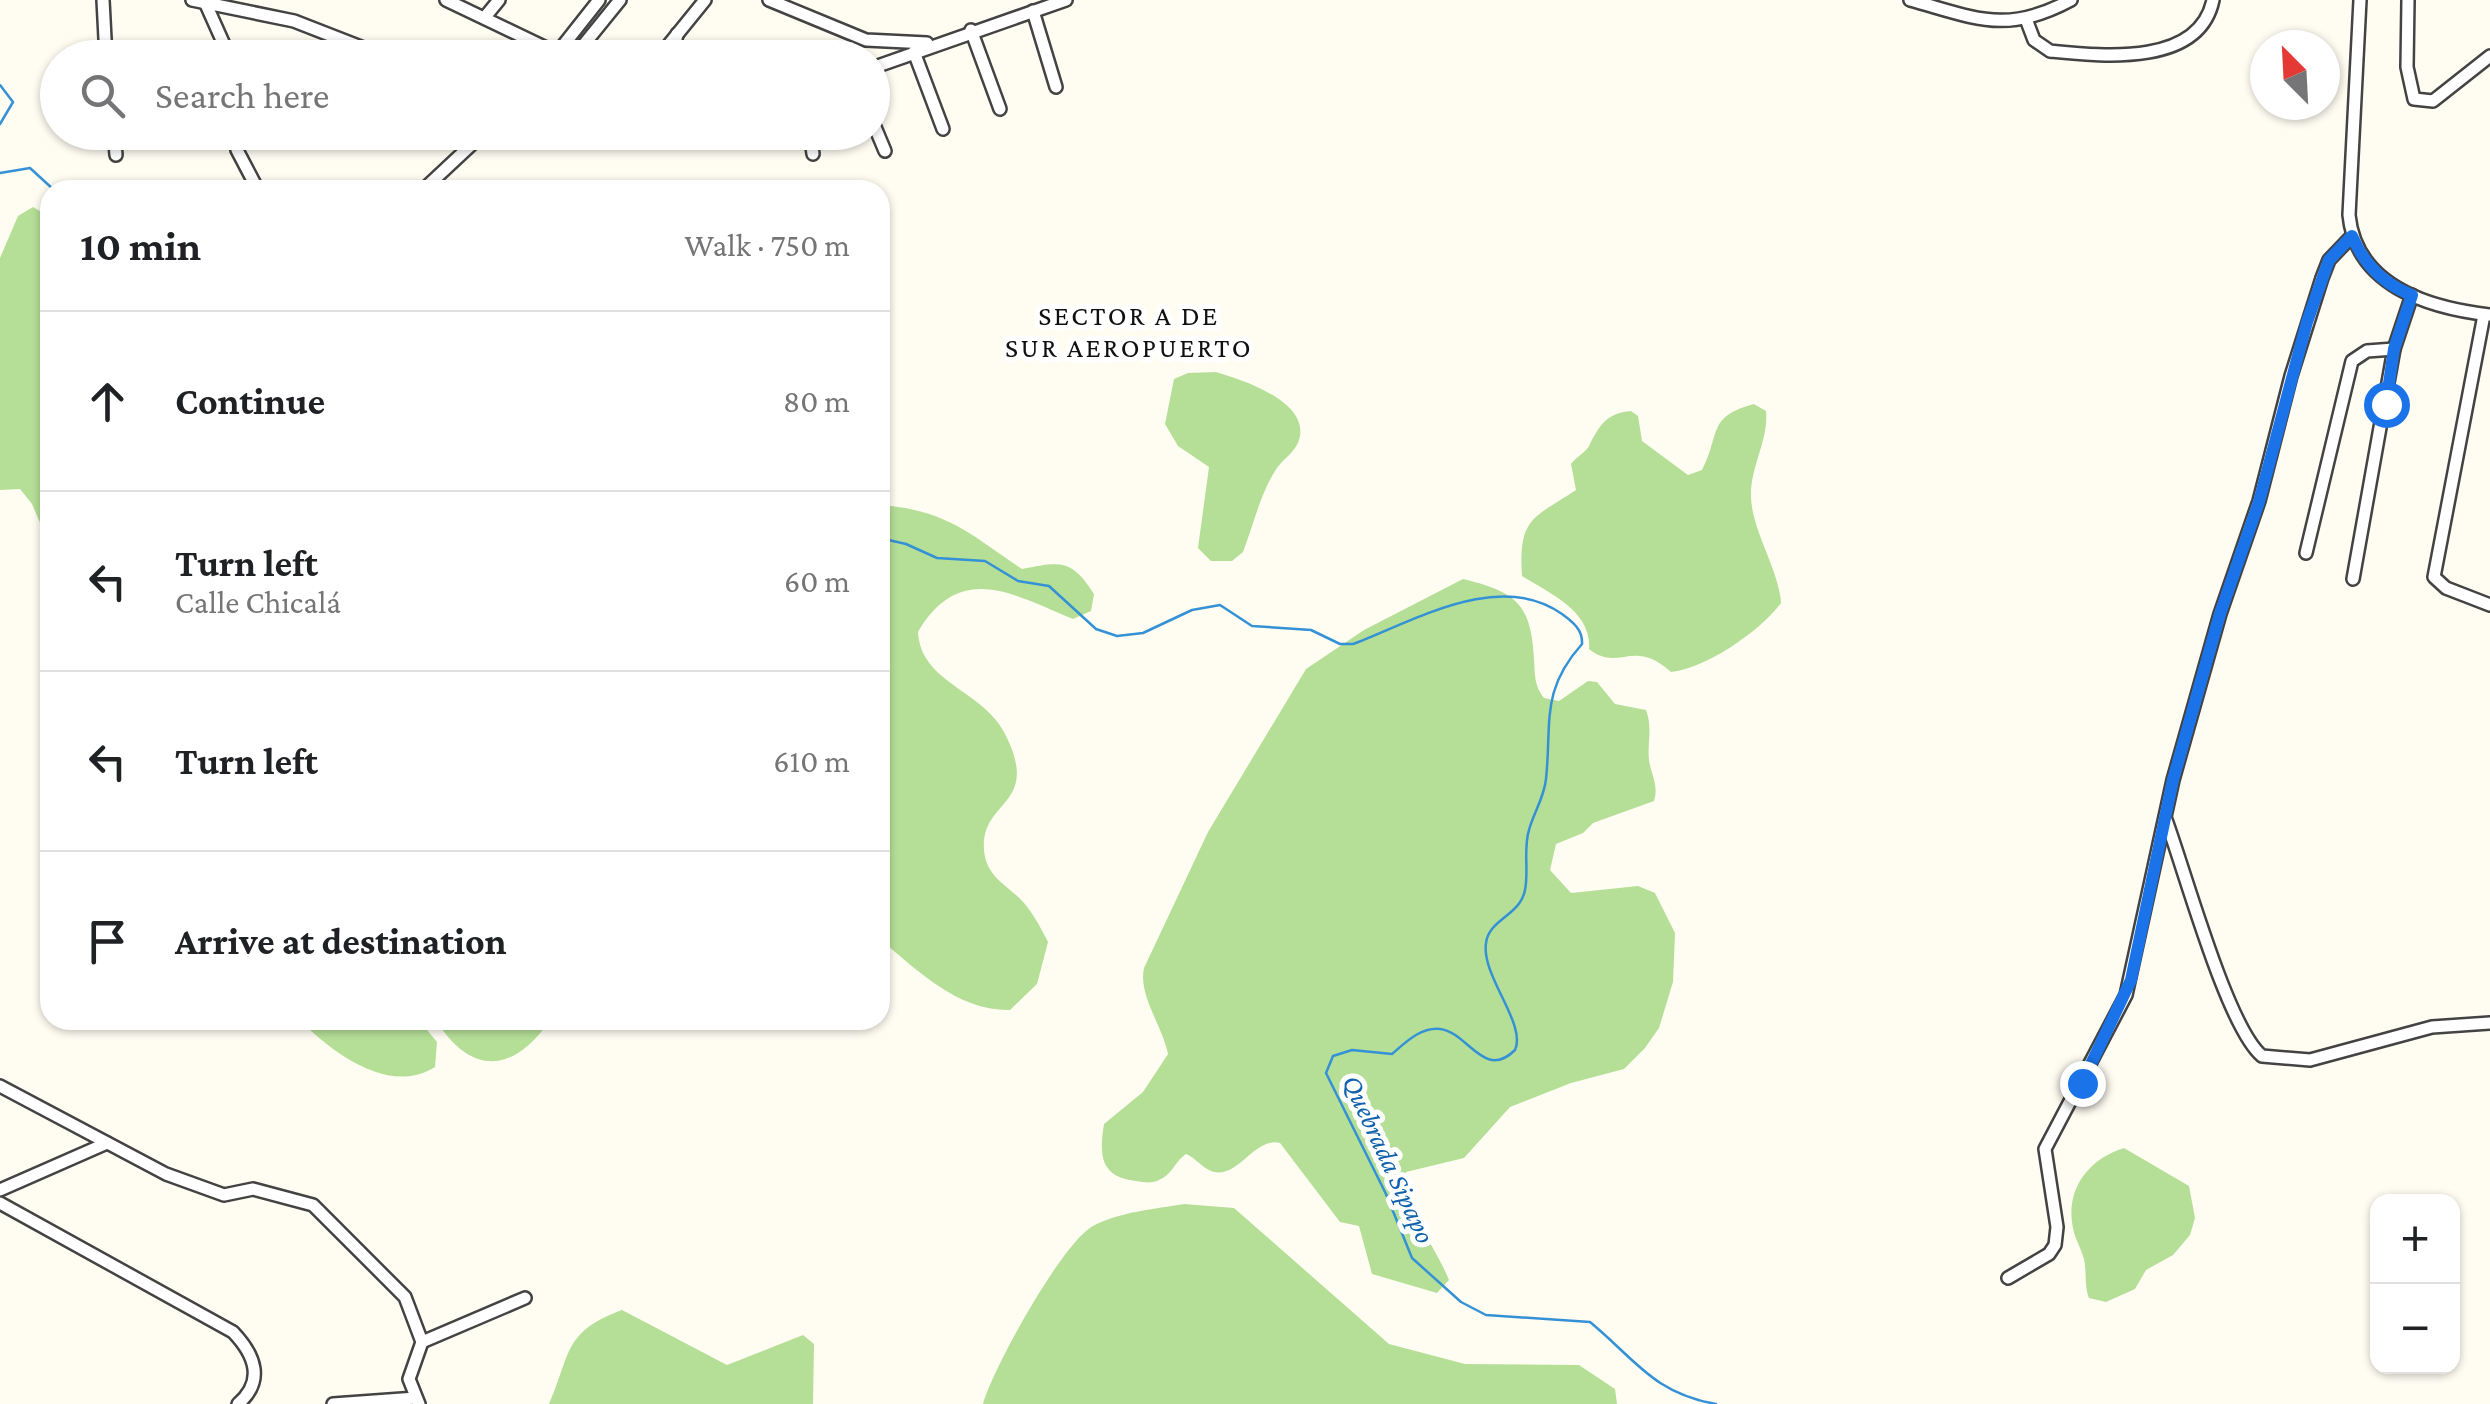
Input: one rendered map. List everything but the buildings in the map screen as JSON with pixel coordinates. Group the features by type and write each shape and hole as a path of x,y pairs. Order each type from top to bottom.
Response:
{"street":[{"path":"103,0 105,40"},
{"path":"446,0 533,40"},
{"path":"486,17 499,0"},
{"path":"575,40 599,0"},
{"path":"581,40 620,0"},
{"path":"671,40 705,0"},
{"path":"770,0 866,40"},
{"path":"890,61 1066,0"},
{"path":"1910,0 1998,23 2026,18 2071,0"},
{"path":"2026,18 2034,40 2050,51 2168,48 2188,41 2213,0"},
{"path":"2360,0 2348,215 2352,236 2365,260 2385,282 2412,295 2487,315 2434,571 2439,584 2490,605"},
{"path":"2408,0 2406,66 2414,99 2434,101 2490,56"},
{"path":"198,1 220,40"},
{"path":"198,1 294,20 344,40"},
{"path":"1033,10 1056,87"},
{"path":"971,30 1000,109"},
{"path":"676,40 678,31"},
{"path":"890,41 938,42"},
{"path":"914,52 943,129"},
{"path":"116,150 116,154"},
{"path":"237,150 253,180"},
{"path":"433,180 466,150"},
{"path":"812,150 813,154"},
{"path":"2008,1278 2049,1254 2055,1245 2057,1227 2045,1149 2126,994 2194,702 2259,502 2307,322 2329,260 2352,236"},
{"path":"2353,578 2394,349 2412,295"},
{"path":"2306,553 2352,362 2367,351 2394,349"},
{"path":"2166,820 2227,996 2247,1039 2262,1056 2310,1060 2432,1027 2490,1023"},
{"path":"0,1086 166,1174 224,1195 253,1189 313,1205 405,1297 422,1342 409,1379 417,1401 333,1404"},
{"path":"0,1190 107,1143"},
{"path":"0,1203 233,1332 255,1367 253,1388 238,1404"},
{"path":"422,1342 525,1298"}],"green space":[{"path":"33,207 40,211 40,523 20,489 0,490 0,258 18,216"},
{"path":"1216,372 1272,395 1295,414 1300,426 1297,444 1265,490 1243,552 1232,561 1211,561 1198,548 1209,467 1178,446 1165,424 1174,379 1188,373"},
{"path":"1754,404 1766,411 1766,422 1751,486 1752,510 1781,603 1731,647 1685,669 1671,672 1646,657 1609,658 1589,649 1584,624 1576,614 1522,576 1523,542 1532,521 1576,490 1571,464 1615,414 1631,411 1638,416 1642,441 1688,475 1702,470 1721,421"},
{"path":"890,506 941,518 1022,569 1064,565 1079,574 1094,594 1091,611 1073,619 1009,593 970,590 952,596 934,610 918,632 929,663 994,717 1015,757 1017,776 1013,790 989,824 984,838 985,857 996,877 1028,908 1048,942 1037,984 1010,1010 973,1004 924,976 890,947"},
{"path":"1463,579 1508,595 1524,612 1537,684 1544,698 1559,701 1588,681 1597,682 1615,704 1646,710 1654,801 1593,823 1583,833 1556,844 1550,870 1571,893 1638,886 1655,893 1675,933 1673,982 1659,1028 1624,1069 1571,1083 1510,1107 1464,1158 1406,1172 1416,1215 1449,1280 1437,1293 1372,1274 1359,1226 1340,1222 1280,1143 1261,1146 1226,1171 1207,1169 1186,1154 1168,1174 1150,1182 1115,1175 1105,1163 1102,1145 1104,1124 1143,1092 1168,1054 1144,989 1144,968 1208,832 1306,669 1364,630"},
{"path":"311,1030 427,1030 437,1042 435,1067 418,1075 381,1074 328,1045"},
{"path":"443,1030 542,1030 522,1050 493,1061 464,1052"},
{"path":"2124,1148 2189,1186 2195,1218 2190,1235 2173,1255 2146,1270 2135,1289 2106,1302 2089,1298 2084,1259 2071,1214 2076,1189 2090,1168"},
{"path":"1184,1204 1234,1208 1389,1344 1465,1364 1579,1365 1615,1389 1617,1404 983,1404 1030,1308 1080,1237 1114,1217"},
{"path":"622,1310 727,1365 803,1335 814,1344 813,1404 549,1404 578,1336"}],"waterway":[{"path":"0,85 13,102 0,124"},
{"name":"Quebrada Sipapo","path":"0,173 30,168 43,180"},
{"name":"Quebrada Sipapo","path":"890,540 937,558 985,561 1018,581 1049,586 1096,629 1117,636 1143,633 1192,610 1220,605 1252,626 1311,630 1340,644 1353,644 1428,613 1484,598 1537,601 1573,623 1582,644 1560,677 1550,708 1545,786 1527,837 1525,890 1517,906 1493,928 1486,943 1490,970 1515,1027 1515,1050 1504,1058 1485,1058 1450,1032 1433,1029 1413,1037 1392,1054 1352,1050 1333,1056 1326,1073 1386,1194 1412,1258 1461,1302 1486,1315 1590,1322 1660,1383 1694,1399 1716,1404"}],"district":[{"name":"SECTOR A DE SUR AEROPUERTO","path":"1129,331"}],"route":[{"path":"2082,1083 2131,980 2173,780 2220,614 2259,502 2307,322 2329,260 2352,236 2365,260 2385,282 2412,295 2394,349 2386,404"}]}
